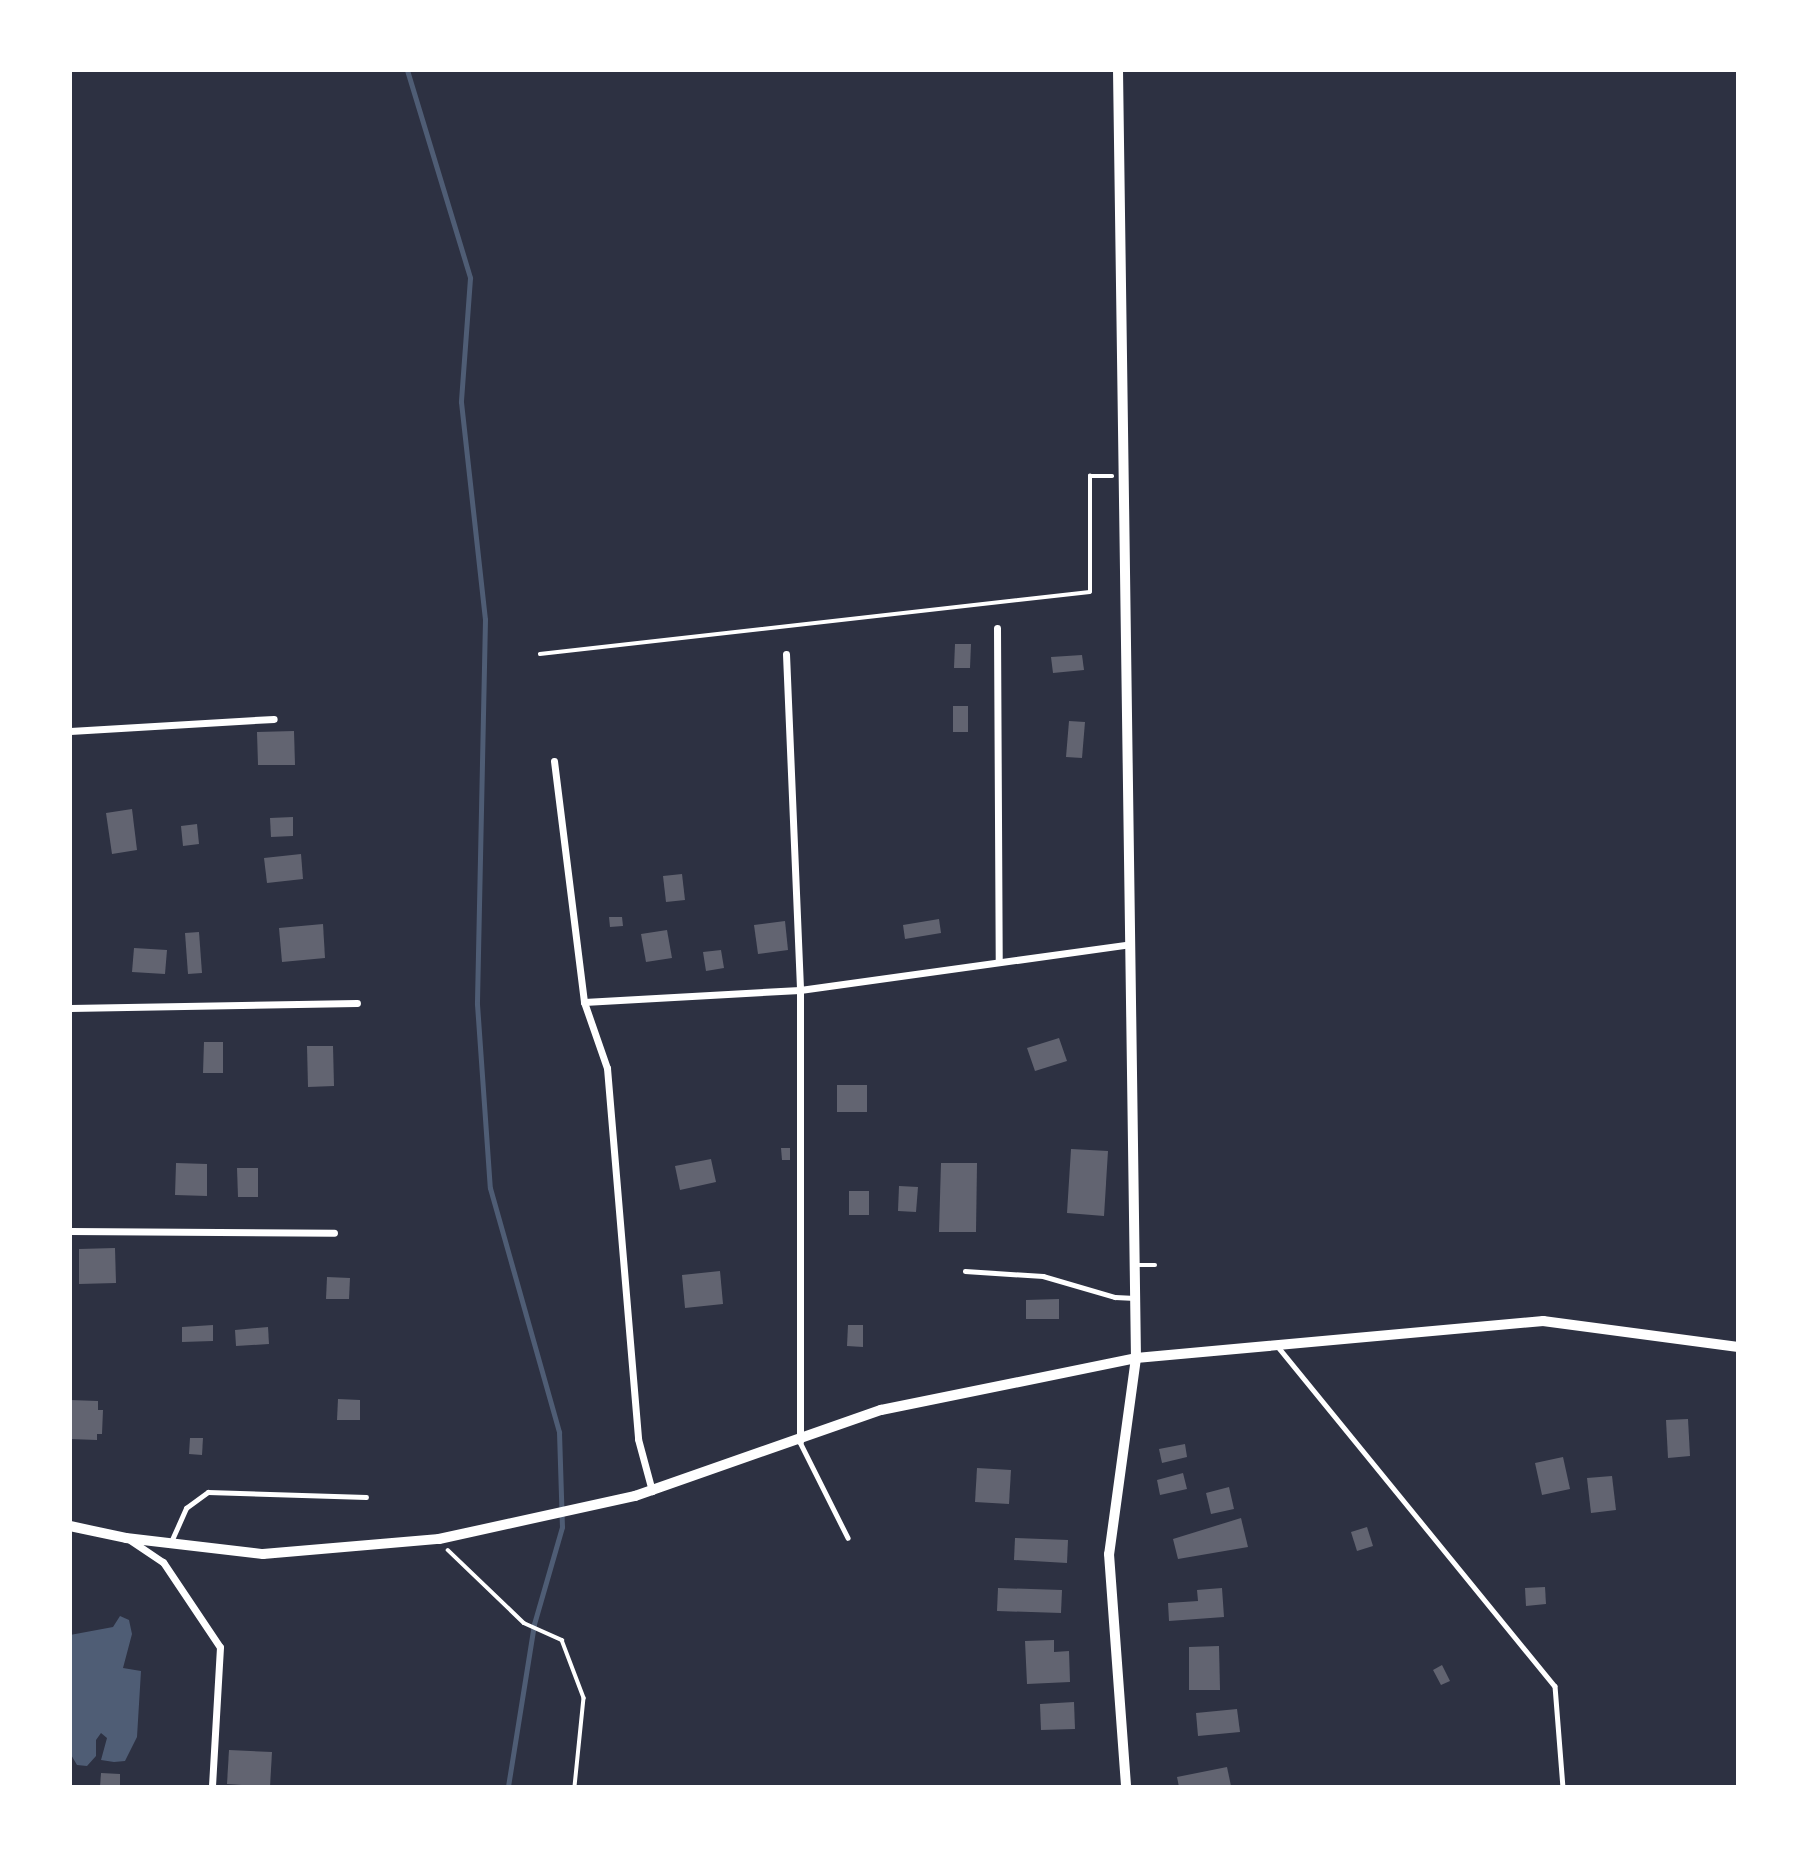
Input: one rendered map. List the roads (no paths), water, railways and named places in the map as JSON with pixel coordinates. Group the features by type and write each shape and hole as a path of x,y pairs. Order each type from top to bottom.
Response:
{"street":[{"path":"1118,70 1136,1358 1135,1392 1109,1555 1126,1787"},
{"path":"997,628 999,960"},
{"path":"786,654 800,990 800,1442"},
{"path":"70,731 274,719"},
{"path":"554,761 584,1002 607,1068 638,1439 652,1491"},
{"path":"584,1002 800,990 999,960 1130,944"},
{"path":"70,999 70,1008 357,1003"},
{"path":"70,1231 334,1233"},
{"path":"70,1526 126,1538 262,1554 439,1539 652,1491 800,1442 881,1410 1136,1358 1543,1321 1738,1347"},
{"path":"126,1538 163,1562 220,1647 212,1787"}],"lane":[{"path":"1135,1265 1155,1265"},
{"path":"965,1271 1043,1276 1115,1297 1136,1298"},
{"path":"1278,1347 1555,1686 1563,1787"},
{"path":"800,1442 848,1538"},
{"path":"170,1543 186,1508 208,1492 366,1497"}],"water":[{"path":"120,1616 129,1620 132,1634 123,1668 141,1671 137,1737 125,1761 114,1762 101,1760 107,1738 101,1733 96,1740 96,1756 87,1766 77,1765 70,1753 70,1635 113,1627"}],"waterway":[{"path":"407,70 470,278 461,402 485,619 477,1004 490,1188 559,1432 562,1527 534,1624 508,1787"}]}
